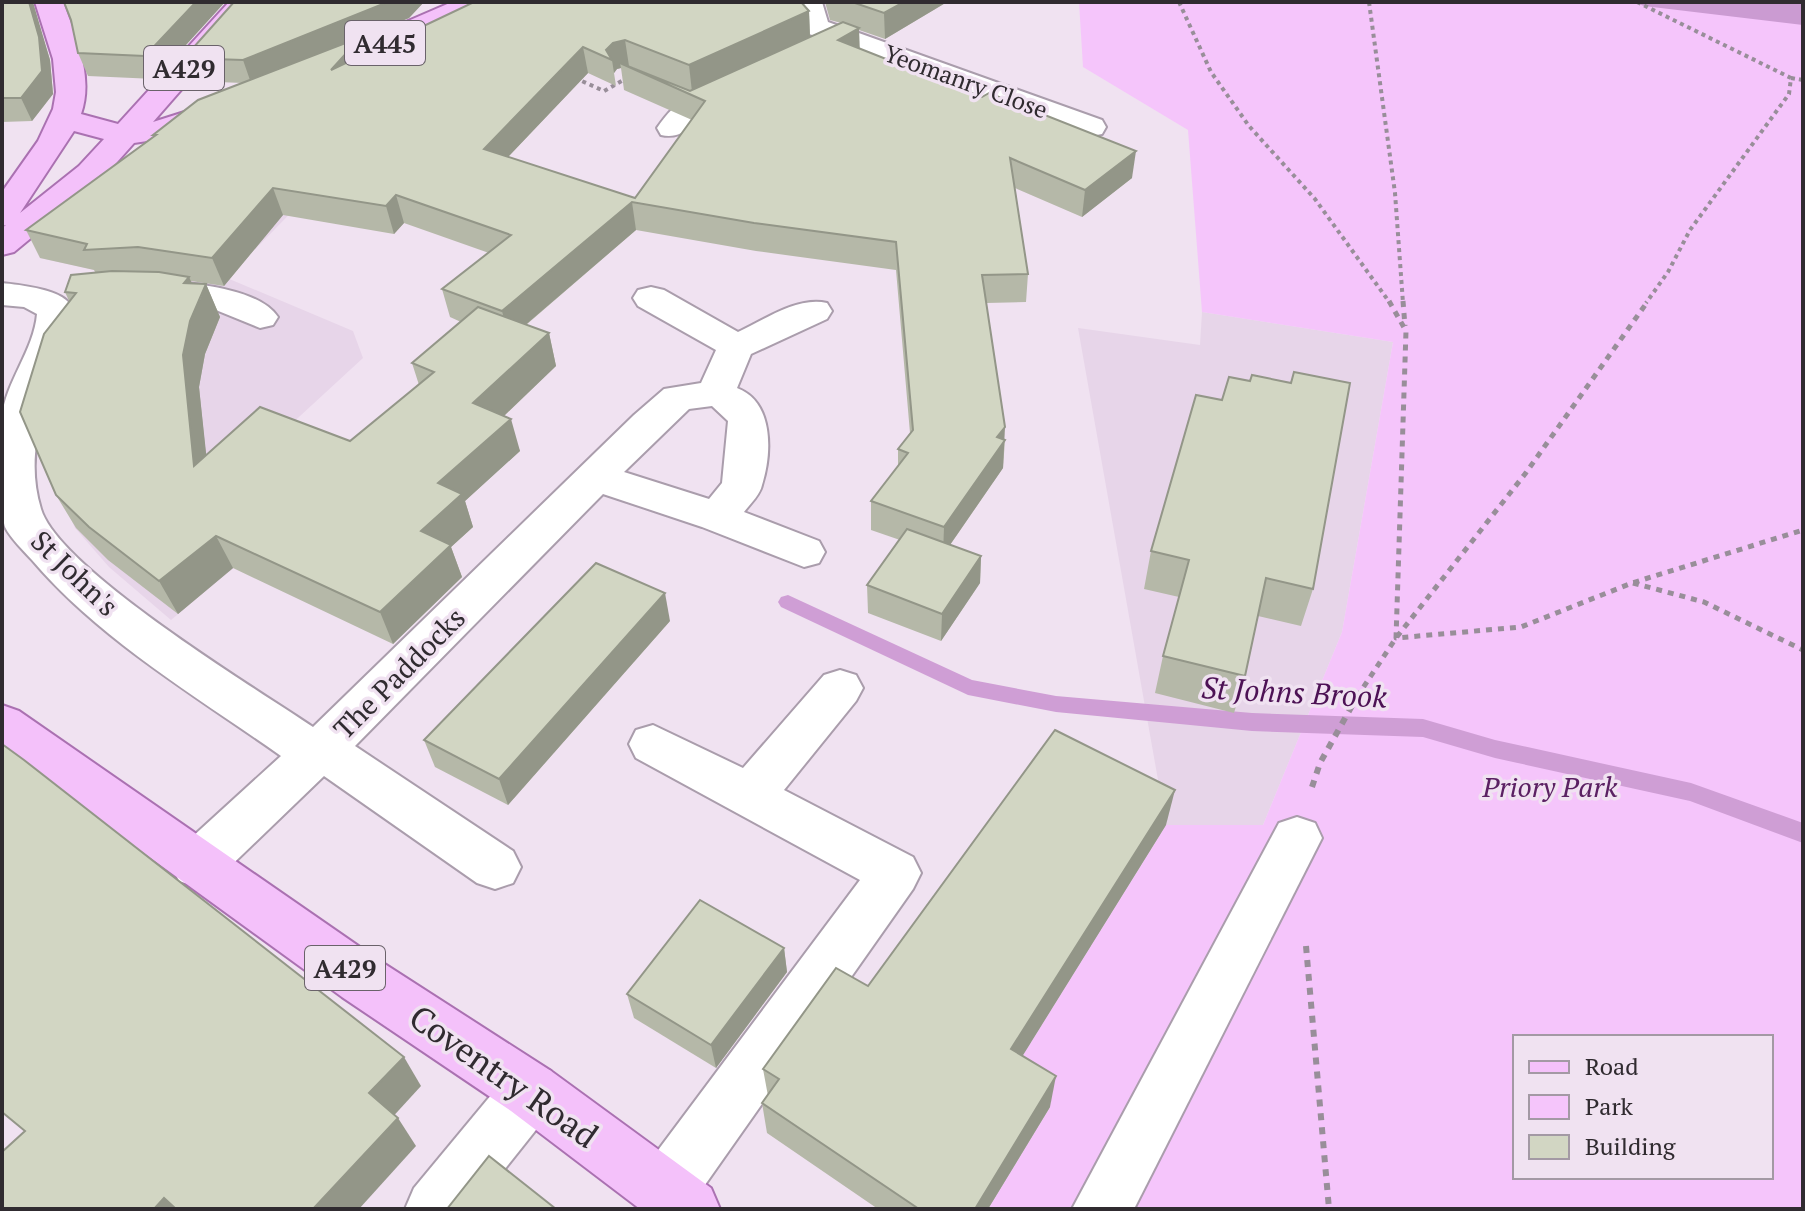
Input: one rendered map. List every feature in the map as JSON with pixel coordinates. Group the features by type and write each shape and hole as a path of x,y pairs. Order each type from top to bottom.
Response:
{"main road":[{"path":"2,216 47,150 67,107 71,80 49,2"},
{"name":"A429","path":"2,245 90,173 244,2"},
{"name":"A445","path":"280,85 378,46 475,2"},
{"path":"67,107 126,135 156,131 239,102"},
{"name":"Coventry Road","path":"2,724 361,979 531,1091 678,1200"}],"street":[{"name":"Yeomanry Close","path":"808,2 816,27 1091,127"},
{"path":"800,56 839,37"},
{"path":"628,78 682,117 721,92"},
{"path":"125,290 213,296 260,317"},
{"name":"St John's","path":"2,294 69,302 54,329 26,399 14,452 14,488 25,525 68,574 166,652 495,867"},
{"path":"651,298 736,347"},
{"path":"717,517 742,486 749,430 747,417 740,407 715,394 736,347 814,311"},
{"name":"The Paddocks","path":"197,865 318,752 648,424 678,398 715,394"},
{"path":"597,477 717,517 804,552"},
{"path":"749,796 840,688"},
{"path":"653,744 895,873 678,1200"},
{"path":"1102,1209 1297,838"},
{"path":"435,1209 531,1091"}],"path":[{"path":"1179,2 1211,72 1249,126 1315,199 1379,284 1406,331"},
{"path":"1369,2 1395,193 1406,331 1396,638"},
{"path":"1637,2 1791,78 1803,80"},
{"path":"565,74 604,91 628,78"},
{"path":"1328,750 1364,685 1396,638 1525,474 1651,297 1690,230 1789,94 1791,78"},
{"path":"1396,638 1521,627 1632,583 1803,530"},
{"path":"1632,583 1704,602 1803,650"},
{"path":"1306,944 1329,1209"}],"shaded area":[{"path":"1634,2 1803,2 1803,25 1644,6"},
{"path":"315,188 227,278 353,331 363,358 274,440 352,470 171,620 109,567 75,528 54,479 132,278 40,258 101,212"},
{"path":"1202,312 1393,342 1342,632 1263,825 1166,825 1078,328 1200,345"}],"green space":[{"name":"Priory Park","path":"1079,2 1803,2 1803,1209 988,1209 1050,1107 1007,1081 1166,825 1263,825 1342,632 1393,342 1202,312 1188,130 1083,67"}],"building":[{"path":"2,2 29,2 39,37 42,71 21,98 2,98"},
{"path":"64,2 196,2 145,56 78,53"},
{"path":"234,2 388,2 243,60 184,58"},
{"path":"474,2 801,2 809,11 689,65 625,40 613,43 606,50 612,60 583,47 484,149 635,198 705,101 620,63 690,91 843,22 859,28 838,40 982,97 989,93 1136,151 1085,190 1010,158 1028,274 982,275 1005,427 997,437 1005,440 944,527 871,501 908,453 898,449 913,430 896,242 754,223 632,202 502,311 442,289 511,235 396,195 386,206 273,188 212,258 138,247 84,250 87,244 26,230 156,135 153,135 198,100 361,37 331,70"},
{"path":"852,2 904,2 884,13"},
{"path":"112,271 159,272 189,277 184,283 206,284 190,321 183,355 194,466 260,407 350,441 434,372 412,363 478,307 549,333 473,403 511,419 438,483 462,494 421,531 451,545 380,612 216,536 159,581 89,527 56,495 20,412 44,334 76,293 65,292 71,275"},
{"path":"1294,372 1350,383 1313,589 1266,578 1245,676 1163,656 1189,560 1151,551 1196,395 1222,400 1229,377 1250,381 1252,375 1291,383"},
{"path":"907,529 981,556 942,614 867,585"},
{"path":"596,563 665,593 499,779 424,740"},
{"path":"1055,730 1175,790 1011,1049 1056,1076 975,1209 919,1209 762,1103 779,1079 763,1069 836,968 868,986"},
{"path":"2,744 404,1057 369,1093 398,1118 313,1209 176,1209 164,1198 154,1209 2,1209 2,1152 25,1131 2,1112"},
{"path":"700,900 784,948 711,1045 627,994"},
{"path":"489,1156 556,1209 447,1209"}],"waterway":[{"name":"St Johns Brook","path":"788,602 968,687 1056,704 1252,722 1423,728 1495,749 1691,792 1803,833"}]}
